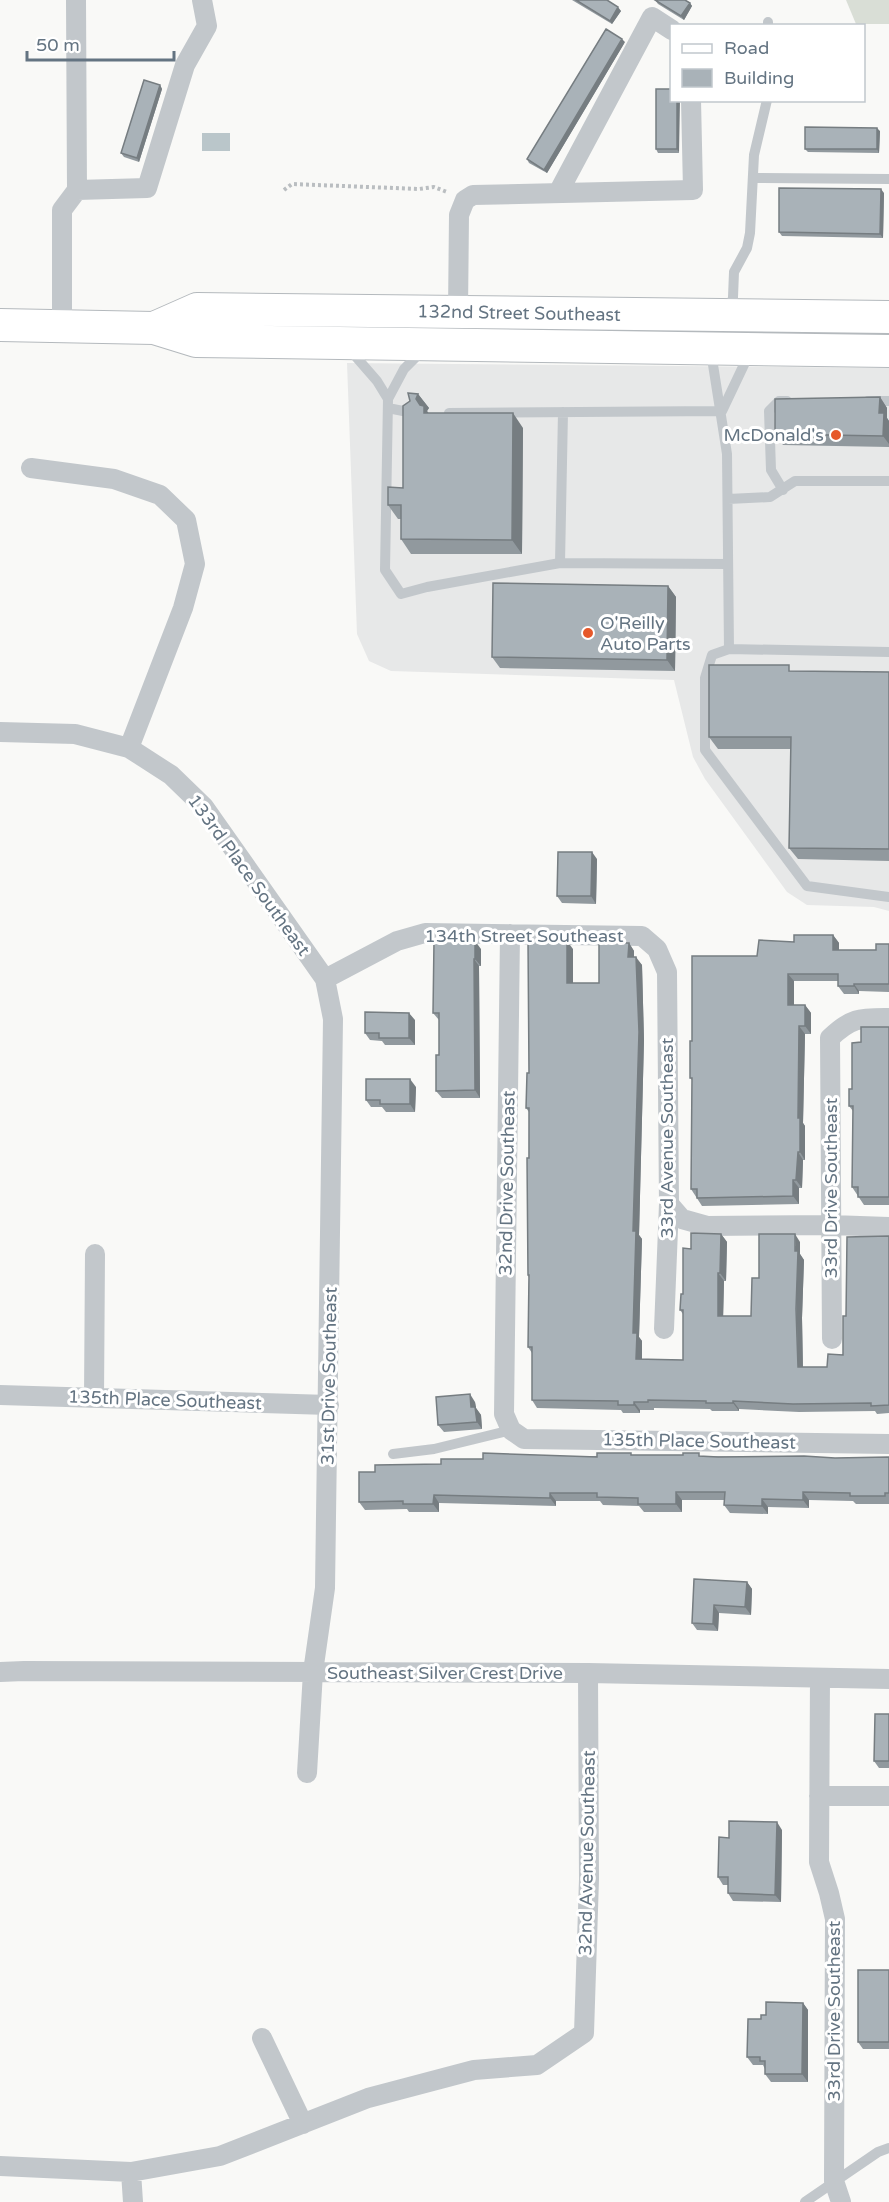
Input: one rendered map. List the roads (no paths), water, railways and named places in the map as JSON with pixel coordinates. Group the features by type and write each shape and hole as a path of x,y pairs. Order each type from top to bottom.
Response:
{"main road":[{"name":"132nd Street Southeast","path":"154,327 197,309 889,317"},
{"path":"285,343 307,327 423,328 442,323 458,312"},
{"path":"572,346 582,333 591,330 711,330 718,327 729,315"},
{"name":"132nd Street Southeast","path":"0,325 154,327 196,341 889,351"},
{"path":"711,349 749,333 874,333 889,330"}],"street":[{"path":"62,326 62,210 77,190 76,0"},
{"path":"77,190 147,188 185,65 207,26 202,0"},
{"path":"558,193 652,17 670,29"},
{"path":"458,312 459,215 465,200 473,195 693,190 691,102"},
{"path":"31,468 114,479 160,495 186,520 195,564 183,608 129,748"},
{"name":"133rd Place Southeast","path":"0,732 75,734 129,748 171,774 204,807 325,979"},
{"name":"134th Street Southeast","path":"325,979 397,941 425,933 642,936 657,949"},
{"name":"32nd Drive Southeast","path":"510,934 504,1414 511,1430"},
{"name":"33rd Avenue Southeast","path":"657,949 667,972 669,1204 664,1329"},
{"name":"31st Drive Southeast","path":"307,1773 313,1672 325,1588 333,1019 325,979"},
{"name":"33rd Drive Southeast","path":"832,1339 830,1038 843,1025 859,1018 889,1018"},
{"path":"669,1204 682,1219 707,1226 889,1227"},
{"path":"94,1398 95,1254"},
{"name":"135th Place Southeast","path":"0,1395 329,1405"},
{"name":"135th Place Southeast","path":"511,1430 524,1439 889,1444"},
{"name":"Southeast Silver Crest Drive","path":"0,1672 588,1673 889,1679"},
{"name":"32nd Avenue Southeast","path":"303,2124 368,2098 474,2070 537,2065 584,2033 589,1879 588,1673"},
{"name":"33rd Drive Southeast","path":"820,1678 819,1862 835,1919 834,2181 841,2202"},
{"path":"819,1796 889,1796"},
{"path":"0,2166 131,2172 220,2156 303,2124 262,2038"},
{"path":"131,2172 133,2202"}],"lane":[{"path":"729,315 735,272 747,248 750,233 754,155 767,102"},
{"path":"753,178 889,179"},
{"path":"341,344 355,353 377,381 388,404 413,413"},
{"path":"428,345 404,369 388,404 385,570 401,594 427,587 560,563 728,564"},
{"path":"711,349 727,454 729,649"},
{"path":"722,411 751,349"},
{"path":"783,490 771,470 769,411 779,401 801,401"},
{"path":"855,401 888,401"},
{"path":"434,413 722,411"},
{"path":"560,563 563,412"},
{"path":"728,499 770,497 795,481 889,481"},
{"path":"889,652 729,649 712,655 705,678 705,750 807,886 889,897"},
{"path":"393,1454 434,1449 511,1430"},
{"path":"805,2202 878,2152 889,2148"}],"place":[{"name":"McDonald's","path":"836,435"},
{"name":"O'Reilly Auto Parts","path":"588,633"}]}
